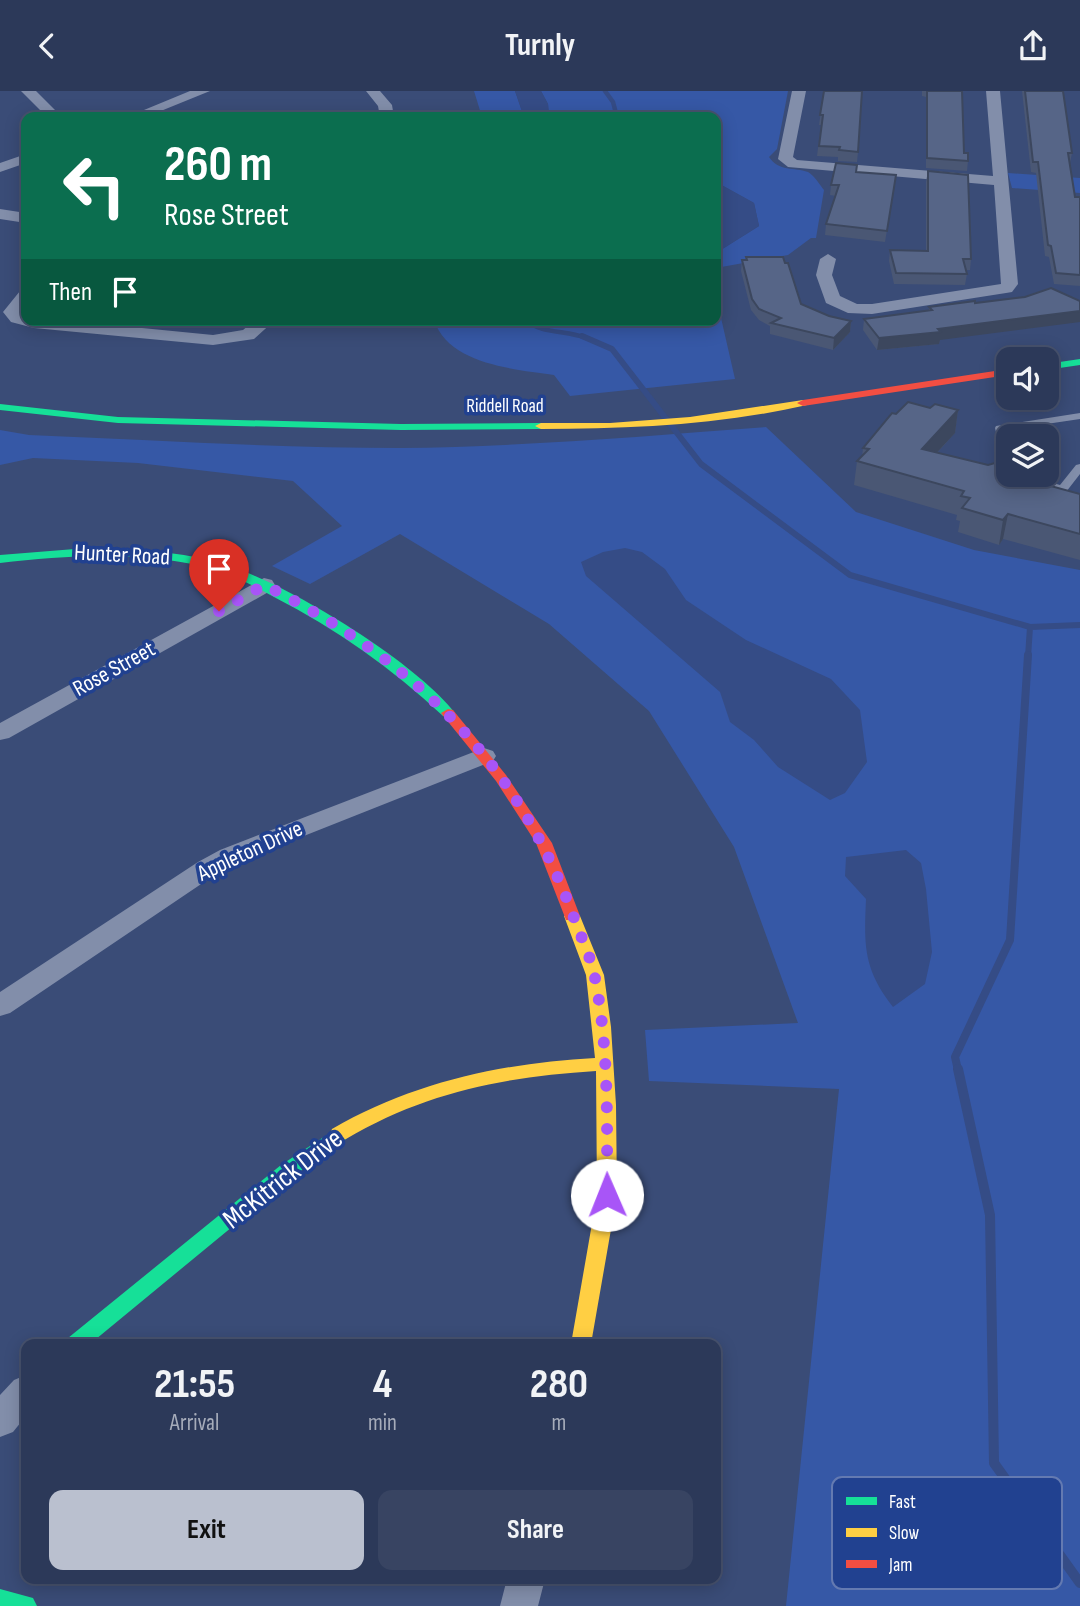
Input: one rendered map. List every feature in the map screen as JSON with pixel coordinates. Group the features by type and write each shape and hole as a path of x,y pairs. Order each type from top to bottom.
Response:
{"street":[{"path":"28,91 50,112"},
{"path":"147,112 203,91"},
{"path":"373,91 385,105 386,112"},
{"path":"799,91 785,159 793,165 1000,181"},
{"path":"828,259 824,275 832,299 854,309 872,309 1006,288 1010,284 993,91"},
{"path":"0,168 21,160"},
{"path":"0,214 21,217"},
{"path":"21,301 12,312 21,319"},
{"path":"60,326 213,340 248,335 259,326"},
{"path":"1059,365 1080,362"},
{"name":"Riddell Road","path":"0,407 118,420 401,427 611,426 690,420 996,374"},
{"name":"Hunter Road","path":"0,559 81,551 163,555 202,562 264,585 327,618 381,655 436,701 484,756 538,834 560,879 595,975 604,1064 607,1195 582,1339"},
{"name":"Rose Street","path":"0,733 264,585"},
{"name":"Appleton Drive","path":"0,1006 229,856 484,756"},
{"name":"McKitrick Drive","path":"81,1339 315,1149 352,1126 453,1084 494,1074 559,1065 604,1064"},
{"path":"0,1421 21,1397"},
{"path":"519,1606 525,1584"},
{"path":"0,1600 25,1606"}],"lane":[{"path":"1027,424 1080,416"},
{"path":"996,466 987,473 996,473"},
{"path":"1039,496 1055,499 1080,467"},
{"path":"1055,487 1062,489"}],"shaded area":[{"path":"474,91 515,91 522,112 480,112"},
{"path":"515,91 541,91 548,104 549,112 522,112"},
{"path":"541,91 788,91 777,149 769,157 782,167 808,172 824,190 816,238 811,238 788,255 721,267 721,250 759,226 754,203 721,185 721,112 549,112 548,104"},
{"path":"1008,173 1080,178 1080,193 1012,188"},
{"path":"721,185 754,203 759,226 721,250"},
{"path":"721,318 735,379 570,396 554,375 503,367 468,356 442,335 437,326 721,326"},
{"path":"766,427 856,512 974,550 1080,570 1080,1606 786,1606 839,1089 649,1081 645,1030 798,1023 734,847 649,711 549,624 400,534 310,584 272,566 342,526 293,481 138,463 33,458 0,465 0,430 29,435 308,447 446,447"},
{"path":"625,548 642,552 665,569 686,600 746,640 831,679 860,710 867,762 845,793 830,800 778,767 754,740 730,722 720,692 586,576 581,562 603,552"},
{"path":"906,850 921,863 932,952 925,984 893,1007 871,968 865,930 866,899 845,876 846,857"}],"building":[{"path":"824,91 862,91 858,152 839,150 840,147 819,146"},
{"path":"927,91 962,91 964,153 968,153 968,161 927,158"},
{"path":"1025,91 1063,91 1075,197 1080,197 1080,275 1056,273 1051,246 1048,245 1038,162 1033,162"},
{"path":"836,163 857,165 856,172 896,175 887,231 826,224 839,185 831,185"},
{"path":"928,171 968,175 971,259 963,259 967,274 896,273 890,250 928,251"},
{"path":"746,257 783,257 785,263 788,263 801,304 829,316 851,321 834,338 771,323 781,318 759,309 752,299 742,260 747,260"},
{"path":"1051,288 1080,301 1080,311 938,329 941,332 879,338 864,319 932,310 929,307 1025,297"},
{"path":"908,402 930,408 935,404 958,410 922,449 988,465 996,463 996,487 1054,487 1080,494 1080,534 1008,514 1003,520 962,508 970,498 961,496 964,491 857,461 869,449 863,448 892,413 896,414"}],"waterway":[{"path":"605,91 613,102 616,112"},
{"path":"536,326 586,338"},
{"path":"582,336 612,349 701,464 850,575 1030,627"},
{"path":"1030,627 1080,625"},
{"path":"1028,657 1030,627"},
{"path":"958,1070 955,1057 1010,940 1028,655"},
{"path":"958,1069 990,1215 994,1463 1004,1477"},
{"path":"1062,1558 1080,1583"}],"traffic: fast":[{"path":"1059,365 1080,362"},
{"path":"0,407 118,420 401,427 541,426"},
{"path":"0,559 50,554 126,553 176,558 221,567 270,589 347,632 410,678 448,713"},
{"path":"81,1339 288,1170 339,1134"},
{"path":"0,1600 25,1606"}],"traffic: slow":[{"path":"541,426 610,426 690,420 803,403"},
{"path":"572,916 595,975 602,1027 607,1105 607,1195 582,1339"},
{"path":"339,1134 401,1102 467,1081 535,1069 604,1064"}],"traffic: jam":[{"path":"803,403 996,374"},
{"path":"448,713 501,778 544,843 572,916"}],"route":[{"path":"219,611 264,585 358,637 436,701 458,724 521,807 544,843 560,879 595,975 602,1027 607,1105 607,1195"}]}
